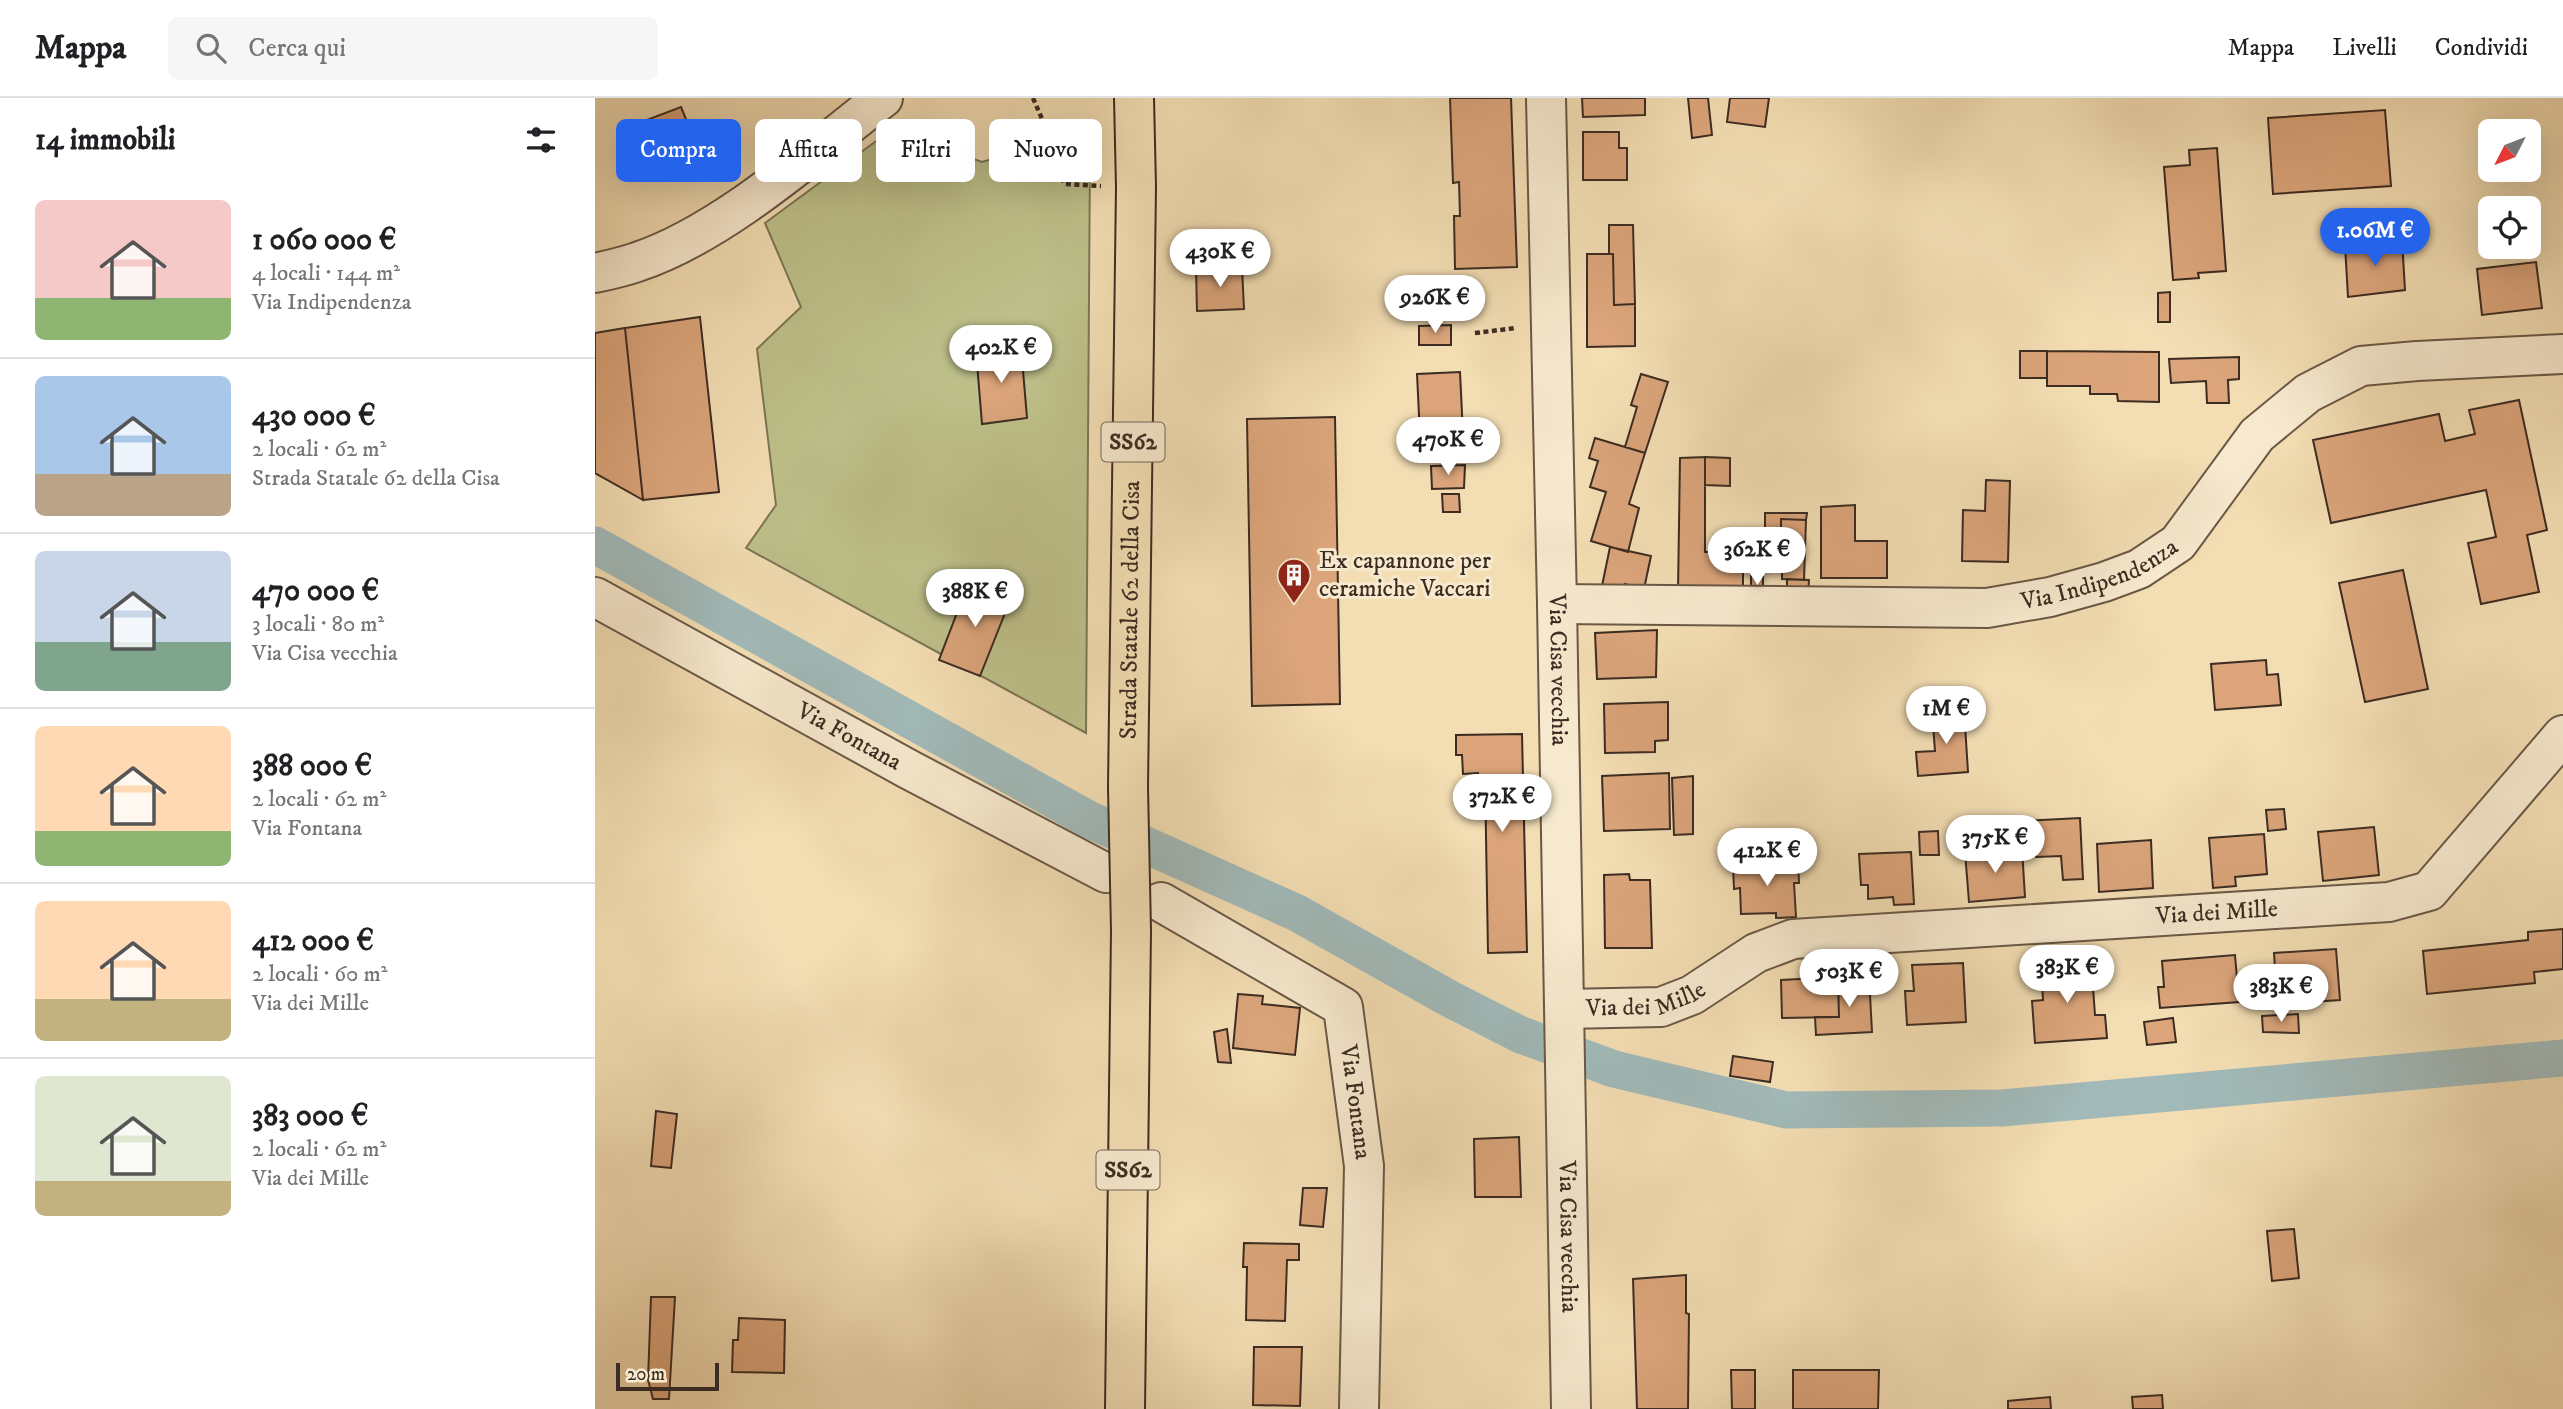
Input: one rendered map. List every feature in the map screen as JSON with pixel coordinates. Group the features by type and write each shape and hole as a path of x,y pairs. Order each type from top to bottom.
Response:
{"main road":[{"name":"Strada Statale 62 della Cisa","path":"1125,1409 1131,931 1128,787 1136,187 1134,98"}],"street":[{"path":"829,119 837,98"},
{"path":"856,119 883,98"},
{"name":"Via Cisa vecchia","path":"1546,98 1571,1409"},
{"path":"595,273 638,262 709,227 774,182"},
{"name":"Via Indipendenza","path":"1557,604 1987,608 2050,597 2139,569 2178,543 2257,435 2308,393 2361,366 2563,354"},
{"name":"Via Fontana","path":"595,597 908,769 1106,873"},
{"name":"Via dei Mille","path":"1565,1021 1661,1007 1692,995 1756,953 1793,939 2389,902 2428,891 2563,735"},
{"name":"Via Fontana","path":"1161,902 1343,1007 1364,1166 1359,1409"}],"path":[{"path":"1033,98 1052,142 1064,184 1136,187"}],"green space":[{"path":"876,141 876,182 975,182 975,160 982,162 989,160 989,182 1090,182 1086,733 746,548 776,505 757,349 801,307 765,223 821,182 862,182 862,151"}],"building":[{"path":"1450,98 1511,98 1517,267 1455,269 1454,216 1460,216 1459,182 1453,183"},
{"path":"1582,98 1645,98 1645,115 1583,117"},
{"path":"1688,98 1708,98 1712,135 1692,138"},
{"path":"1730,98 1769,98 1765,127 1727,122"},
{"path":"681,107 686,119 649,119"},
{"path":"2385,110 2391,186 2273,194 2268,118"},
{"path":"1583,132 1619,132 1619,148 1627,148 1627,180 1583,180"},
{"path":"2217,148 2226,271 2198,273 2199,278 2173,280 2164,167 2190,165 2189,150"},
{"path":"1609,225 1633,225 1635,304 1614,305 1613,254 1609,254"},
{"path":"2402,239 2405,290 2348,297 2345,245"},
{"path":"1587,254 1613,254 1614,305 1635,304 1635,346 1587,347"},
{"path":"2536,262 2542,308 2482,315 2477,269"},
{"path":"1242,267 1244,309 1197,311 1196,268"},
{"path":"2170,292 2170,322 2158,322 2158,293"},
{"path":"700,317 719,492 643,500 625,328"},
{"path":"1451,325 1451,345 1419,345 1419,326"},
{"path":"625,328 643,500 595,473 595,333"},
{"path":"1021,347 1027,418 982,424 976,351"},
{"path":"2020,351 2047,351 2047,378 2020,378"},
{"path":"2047,351 2159,352 2159,402 2118,401 2117,394 2090,394 2090,386 2047,386"},
{"path":"2239,357 2239,379 2228,380 2229,403 2207,403 2206,381 2171,383 2169,359"},
{"path":"1460,372 1463,434 1420,436 1417,374"},
{"path":"1641,374 1668,382 1645,453 1625,447 1637,407 1631,405"},
{"path":"2519,400 2547,530 2527,535 2539,592 2481,604 2468,543 2496,537 2486,490 2331,523 2313,440 2439,414 2445,441 2475,434 2469,410"},
{"name":"Ex capannone per ceramiche Vaccari","path":"1335,417 1340,704 1252,706 1247,419"},
{"path":"1595,438 1645,453 1629,504 1639,508 1628,552 1591,541 1606,492 1590,487 1598,461 1589,458"},
{"path":"1705,457 1730,458 1730,486 1705,485"},
{"path":"1705,457 1705,552 1743,551 1743,592 1678,591 1680,458"},
{"path":"1465,465 1464,488 1432,489 1431,466"},
{"path":"1986,480 2010,481 2008,562 1962,561 1963,510 1985,511"},
{"path":"1442,494 1459,494 1460,512 1443,512"},
{"path":"1855,505 1855,541 1887,541 1887,578 1821,578 1821,507"},
{"path":"1765,513 1807,513 1806,520 1781,519 1781,529 1765,528"},
{"path":"1781,519 1806,520 1804,580 1782,579 1782,562 1763,562 1765,528 1781,529"},
{"path":"1610,547 1651,556 1644,589 1625,584 1623,590 1602,586"},
{"path":"2403,570 2428,689 2365,702 2339,583"},
{"path":"1751,576 1763,577 1763,597 1751,597"},
{"path":"1787,579 1809,580 1808,595 1787,594"},
{"path":"968,584 1011,598 980,676 939,660"},
{"path":"1657,630 1656,677 1597,679 1595,633"},
{"path":"2266,660 2267,675 2278,674 2281,705 2215,710 2211,664"},
{"path":"1668,702 1668,740 1655,741 1655,752 1605,753 1604,704"},
{"path":"1964,709 1968,772 1918,776 1916,752 1935,751 1932,711"},
{"path":"1522,734 1527,952 1488,953 1485,778 1478,778 1478,773 1463,774 1462,755 1456,755 1456,735"},
{"path":"1669,773 1670,829 1604,831 1602,776"},
{"path":"1693,776 1693,834 1674,835 1672,778"},
{"path":"2284,809 2286,829 2268,831 2266,810"},
{"path":"2080,818 2083,879 2063,880 2061,856 2036,857 2035,834 2025,835 2024,821"},
{"path":"2374,827 2379,875 2323,881 2318,832"},
{"path":"1938,831 1939,855 1920,855 1919,832"},
{"path":"2264,834 2267,874 2235,877 2236,886 2213,888 2209,838"},
{"path":"2151,840 2153,888 2099,892 2097,844"},
{"path":"2022,848 2025,897 1969,902 1965,852"},
{"path":"1911,852 1914,904 1894,905 1893,897 1868,899 1868,885 1861,885 1859,854"},
{"path":"1798,861 1799,883 1794,883 1796,917 1776,918 1776,913 1741,914 1740,888 1734,889 1733,865"},
{"path":"1629,874 1630,880 1650,880 1652,948 1605,948 1604,875"},
{"path":"2563,929 2563,969 2534,972 2535,983 2427,994 2423,951 2528,940 2528,932"},
{"path":"2336,949 2340,1000 2284,1004 2282,984 2276,984 2274,953"},
{"path":"2235,955 2239,1002 2160,1008 2158,987 2164,987 2162,961"},
{"path":"2091,961 2095,1015 2105,1015 2107,1038 2035,1043 2032,1001 2043,1000 2041,965"},
{"path":"1963,963 1966,1022 1907,1025 1905,991 1914,991 1912,965"},
{"path":"1869,976 1872,1032 1816,1035 1815,1017 1839,1017 1838,977"},
{"path":"1838,977 1839,1017 1782,1018 1781,980"},
{"path":"1238,994 1263,996 1262,1004 1300,1008 1295,1055 1233,1048"},
{"path":"2298,1014 2299,1033 2263,1032 2262,1016"},
{"path":"2173,1018 2176,1042 2147,1045 2144,1022"},
{"path":"1227,1029 1231,1063 1218,1062 1214,1032"},
{"path":"1733,1056 1773,1062 1770,1082 1730,1076"},
{"path":"656,1111 677,1114 671,1168 651,1166"},
{"path":"1519,1137 1521,1197 1475,1197 1474,1139"},
{"path":"1303,1188 1327,1188 1323,1227 1300,1225"},
{"path":"2294,1229 2299,1278 2272,1281 2267,1231"},
{"path":"1244,1243 1299,1244 1299,1260 1287,1260 1285,1321 1246,1320 1247,1267 1243,1267"},
{"path":"1686,1275 1686,1313 1689,1314 1688,1409 1637,1409 1633,1279"},
{"path":"651,1297 675,1297 669,1399 653,1399 648,1380"},
{"path":"739,1318 785,1320 784,1373 732,1372 733,1340 738,1340"},
{"path":"1254,1347 1302,1347 1300,1406 1253,1405"},
{"path":"1731,1370 1755,1370 1755,1409 1732,1409"},
{"path":"1793,1370 1879,1370 1878,1409 1793,1409"},
{"path":"2162,1395 2163,1409 2133,1409 2132,1397"},
{"path":"2050,1397 2051,1409 2008,1409 2008,1401"}],"waterway":[{"path":"595,545 1090,820 1297,913 1450,999 1521,1035 1614,1069 1786,1110 2002,1108 2563,1058"}],"place":[{"name":"Ex capannone per ceramiche Vaccari","path":"1294,605"}]}
